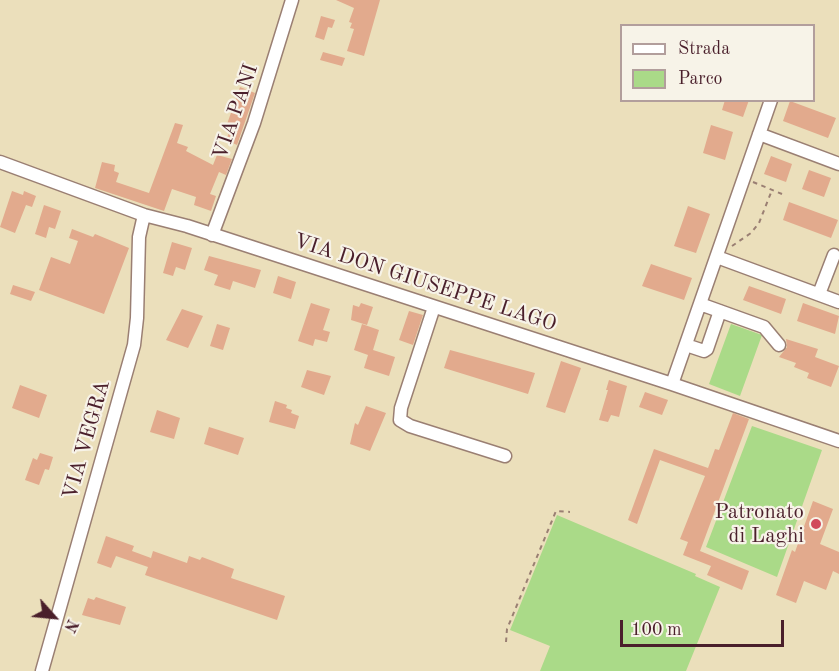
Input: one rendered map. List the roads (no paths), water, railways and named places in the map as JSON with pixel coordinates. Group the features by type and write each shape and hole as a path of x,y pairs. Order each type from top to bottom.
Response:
{"street":[{"name":"VIA PANI","path":"212,235 254,123 292,0"},
{"path":"672,384 770,102"},
{"path":"759,134 839,164"},
{"name":"VIA DON GIUSEPPE LAGO","path":"0,162 144,215 672,384 839,441"},
{"name":"VIA VEGRA","path":"42,671 134,345 139,237 144,215"},
{"path":"819,294 834,255"},
{"path":"717,257 839,302"},
{"path":"700,304 764,327 779,345"},
{"path":"434,307 401,408 400,420 410,426 505,456"},
{"path":"686,345 704,351 707,349 720,311"}],"place":[{"name":"Patronato di Laghi","path":"816,524"}]}
